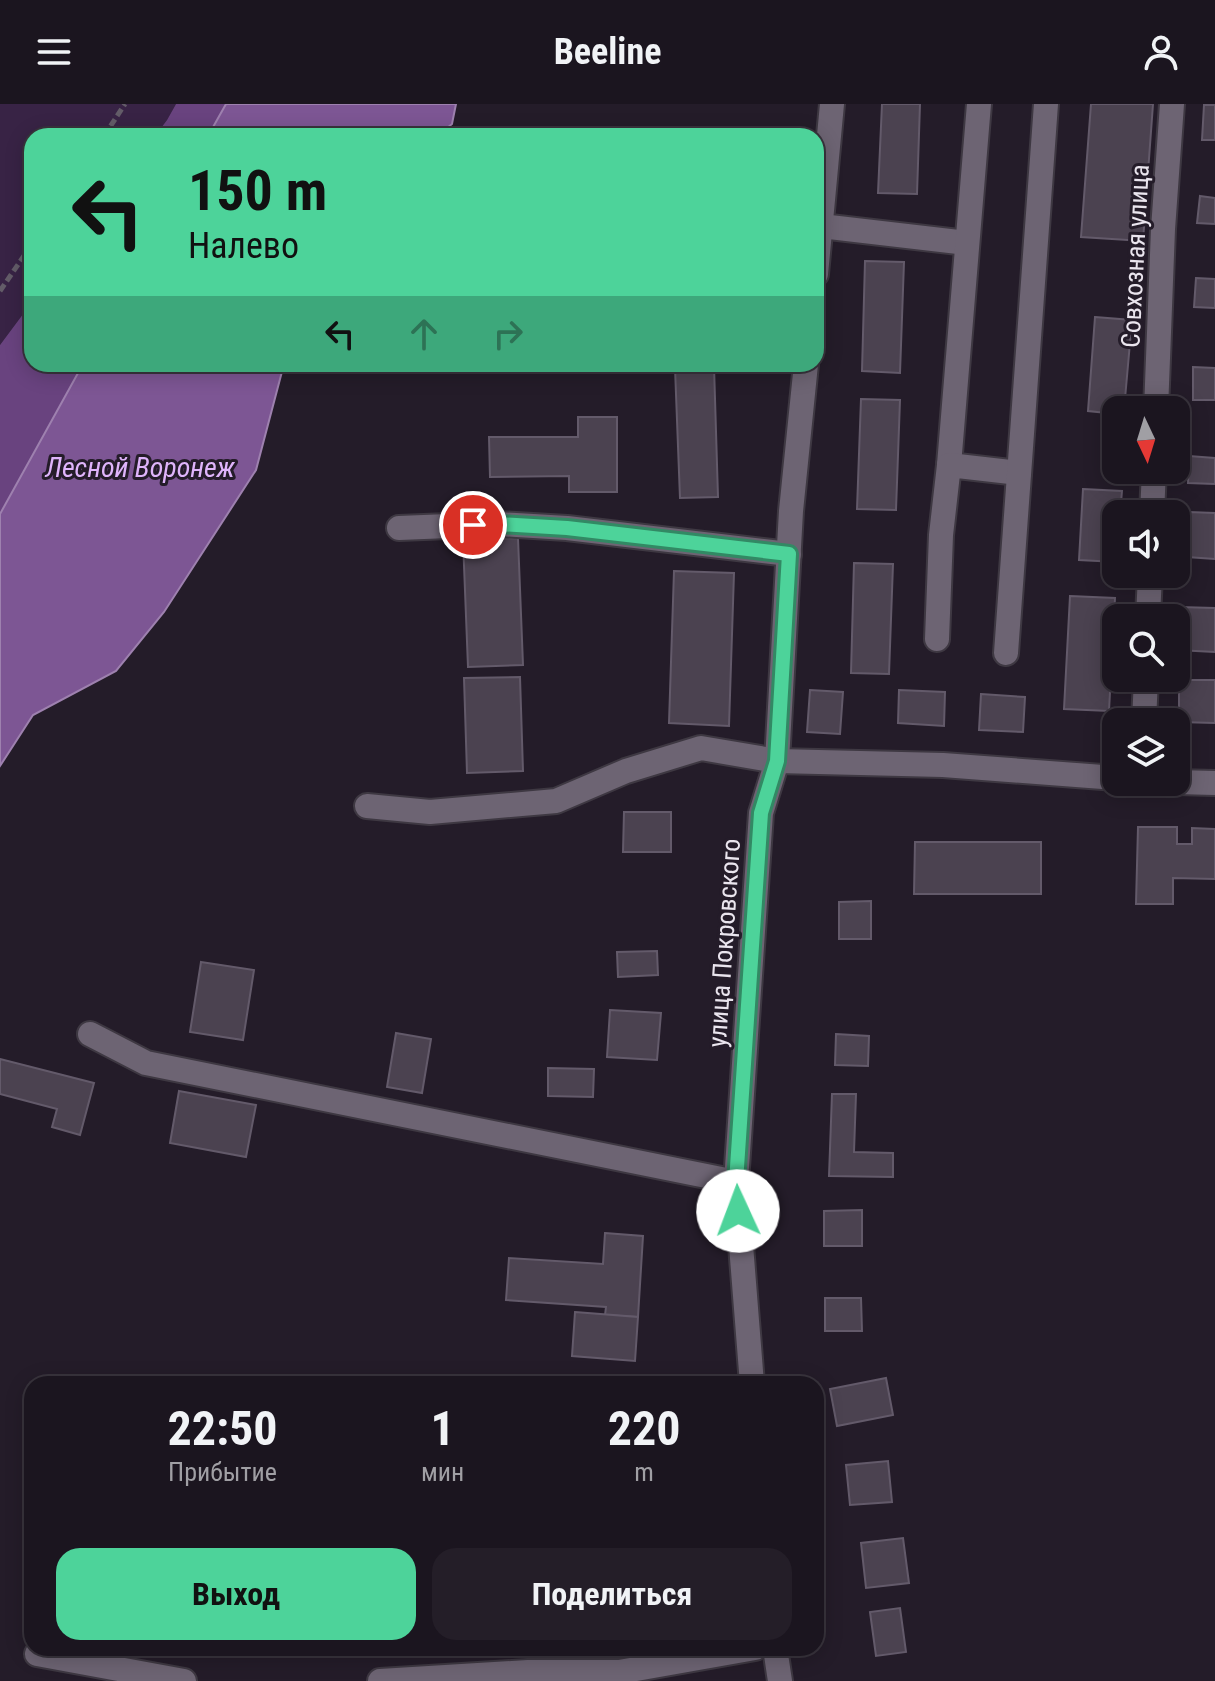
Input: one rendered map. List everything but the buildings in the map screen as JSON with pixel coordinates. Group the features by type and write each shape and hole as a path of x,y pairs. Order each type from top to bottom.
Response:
{"street":[{"path":"824,193 832,104"},
{"path":"937,639 941,535 979,104"},
{"path":"1006,653 1046,104"},
{"name":"Совхозная улица","path":"1157,396 1172,104"},
{"path":"824,226 967,243"},
{"name":"улица Покровского","path":"751,1376 736,1182 761,813 777,761 791,511 805,372"},
{"path":"949,465 1019,473"},
{"path":"399,528 498,524 567,528 789,554"},
{"path":"367,806 430,812 556,801 626,771 701,748 777,761 943,765 1102,777"},
{"path":"1190,782 1215,783"},
{"path":"90,1034 146,1063 736,1182"},
{"path":"48,1656 184,1681"},
{"path":"380,1681 528,1672 619,1672 710,1656"},
{"path":"776,1656 780,1681"}],"path":[{"path":"109,128 125,104"},
{"path":"0,291 24,256"}],"shaded area":[{"path":"0,104 176,104 161,128 24,128 24,313 0,345"},
{"path":"176,104 226,104 212,128 161,128"},
{"path":"24,313 24,372 79,372 0,514 0,345"}],"water":[{"path":"226,104 456,104 452,124 447,128 212,128"},
{"name":"Лесной Воронеж","path":"79,372 282,372 256,470 164,612 116,671 33,715 0,766 0,514"}],"route":[{"path":"473,525 567,528 789,554 777,761 761,813 736,1182 738,1211"}]}
